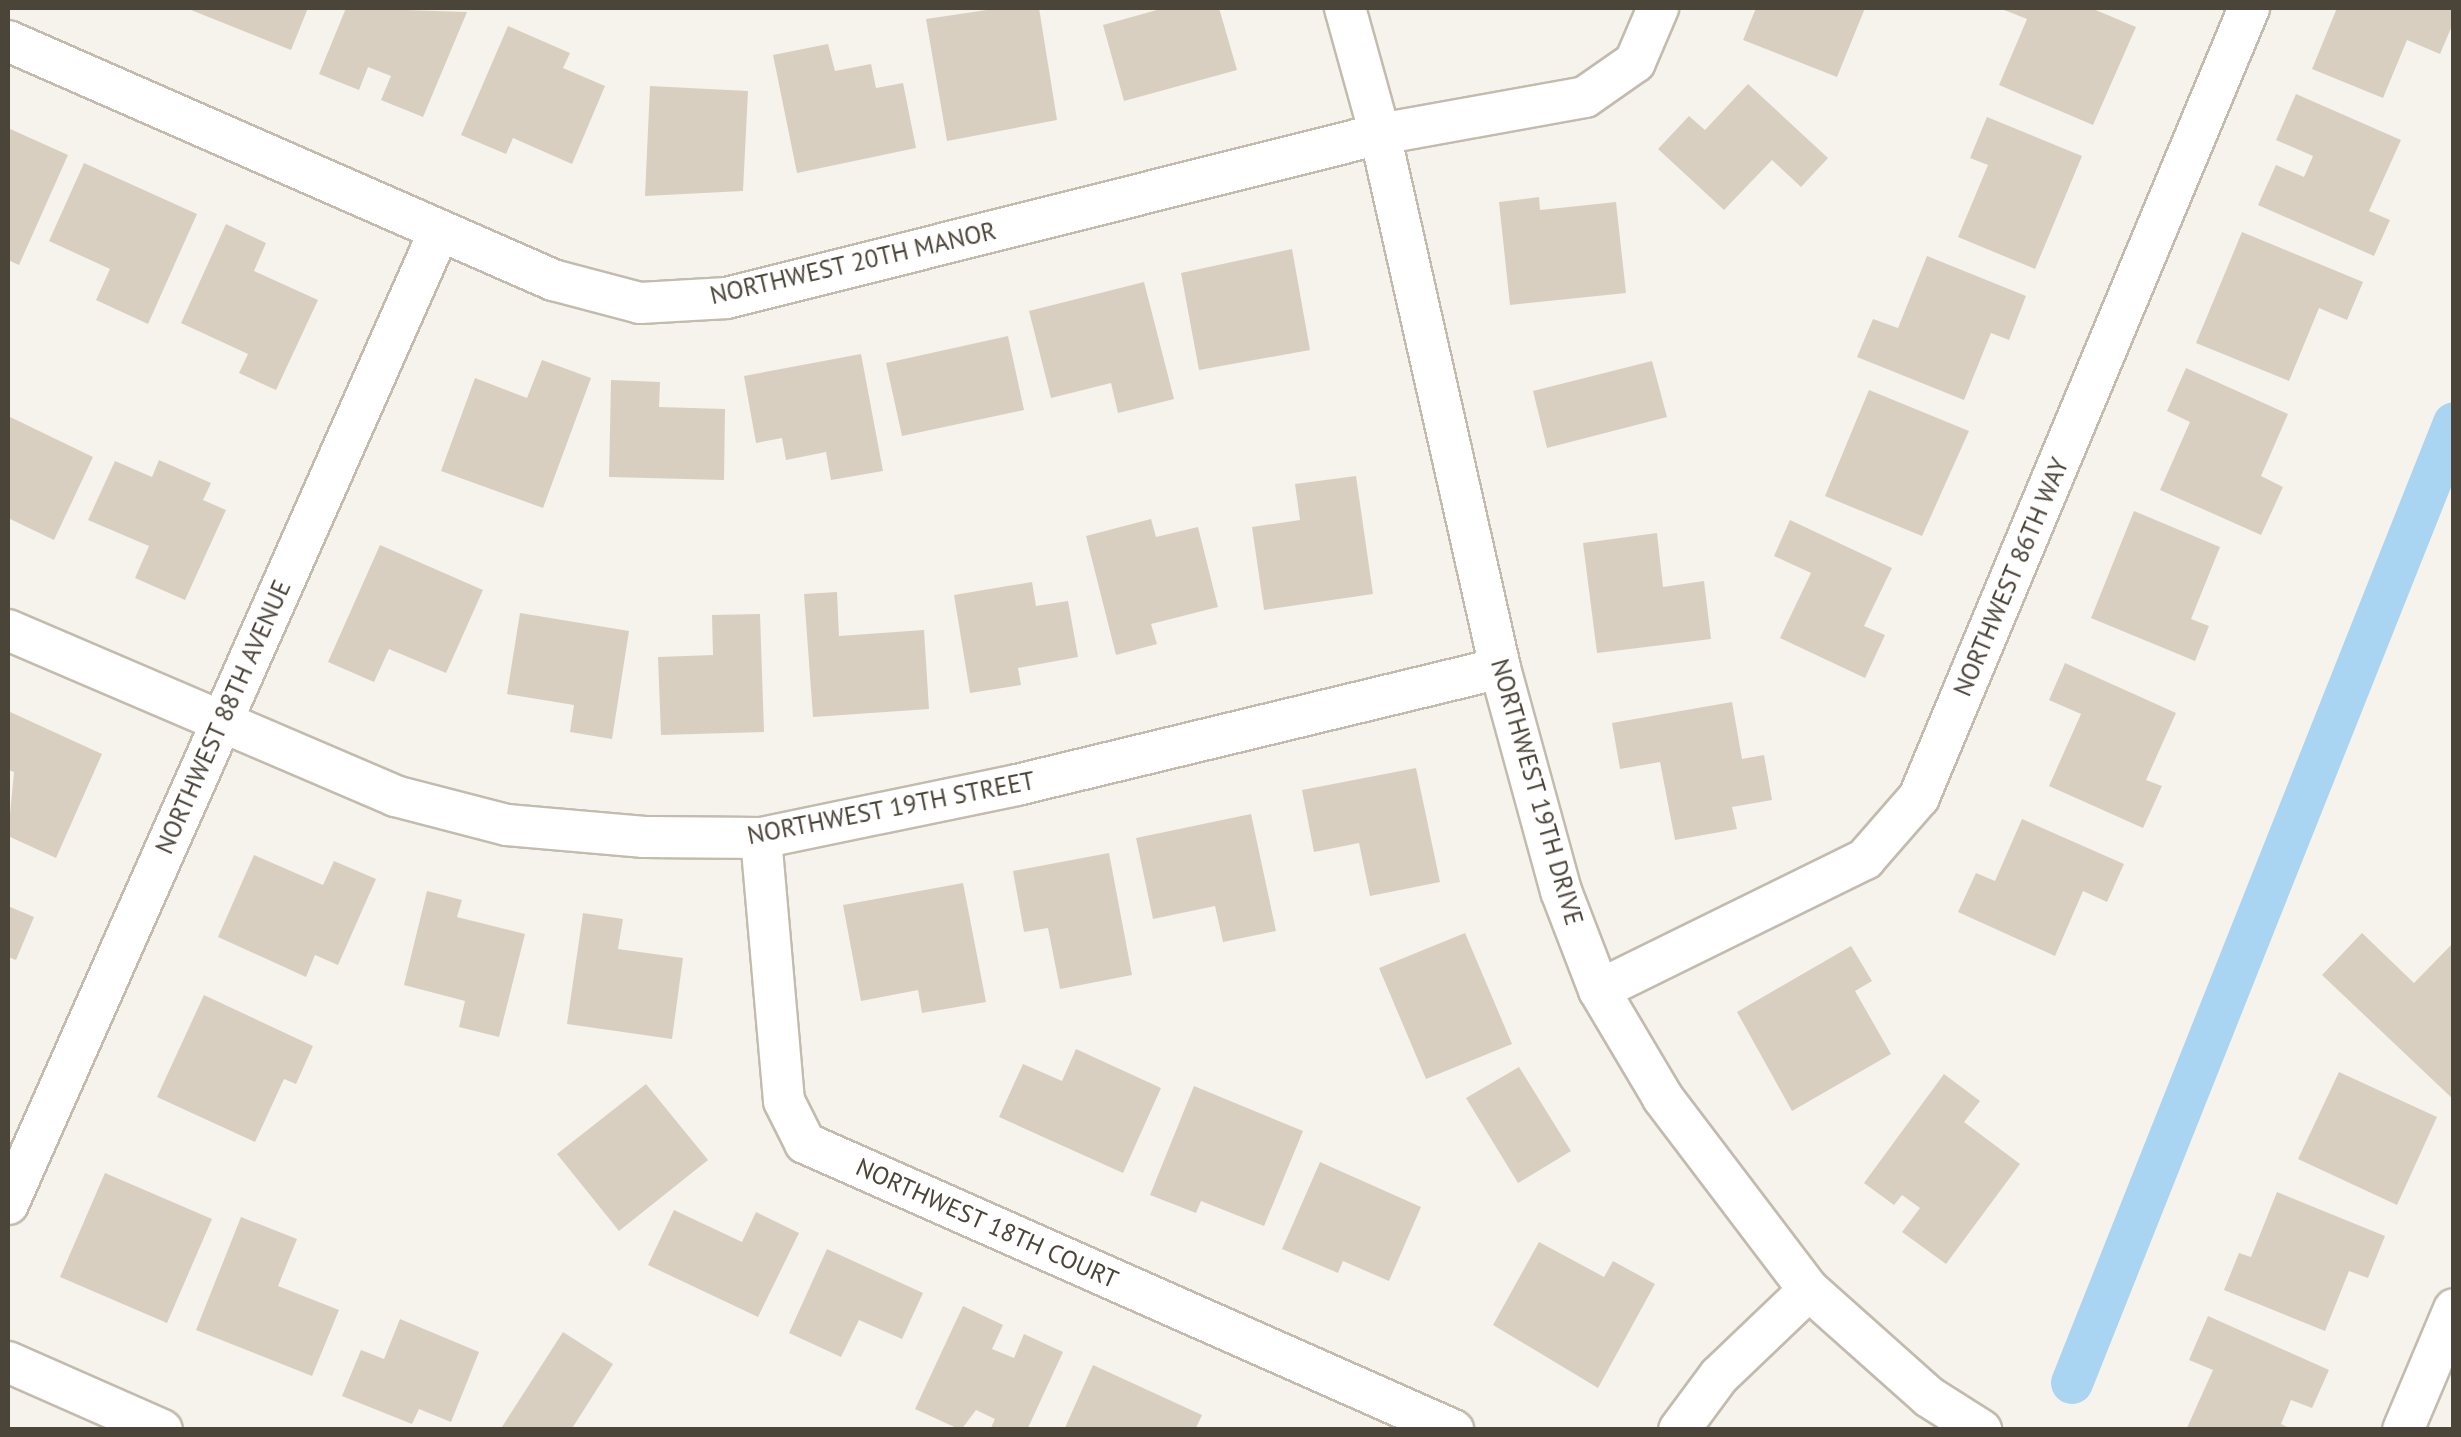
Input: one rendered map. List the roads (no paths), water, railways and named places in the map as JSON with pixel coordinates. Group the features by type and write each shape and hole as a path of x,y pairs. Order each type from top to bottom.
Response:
{"street":[{"name":"NORTHWEST 19TH DRIVE","path":"1345,8 1380,134 1500,668 1561,891 1599,990 1663,1098 1809,1290 1928,1397 1980,1430"},
{"name":"NORTHWEST 20TH MANOR","path":"8,41 554,280 640,303 727,298 1380,134 1584,97 1634,62 1658,8"},
{"name":"NORTHWEST 86TH WAY","path":"1599,990 1865,859 1919,797 2249,8"},
{"name":"NORTHWEST 88TH AVENUE","path":"8,1204 439,232"},
{"name":"NORTHWEST 19TH STREET","path":"8,630 219,724 395,796 506,825 644,837 761,838 1018,784 1500,668"},
{"name":"NORTHWEST 18TH COURT","path":"761,838 784,1102 805,1143 1453,1430"},
{"path":"1679,1430 1719,1376 1809,1290"},
{"path":"2403,1430 2454,1308"},
{"path":"8,1362 162,1430"}],"waterway":[{"path":"2072,1383 2454,423"}]}
